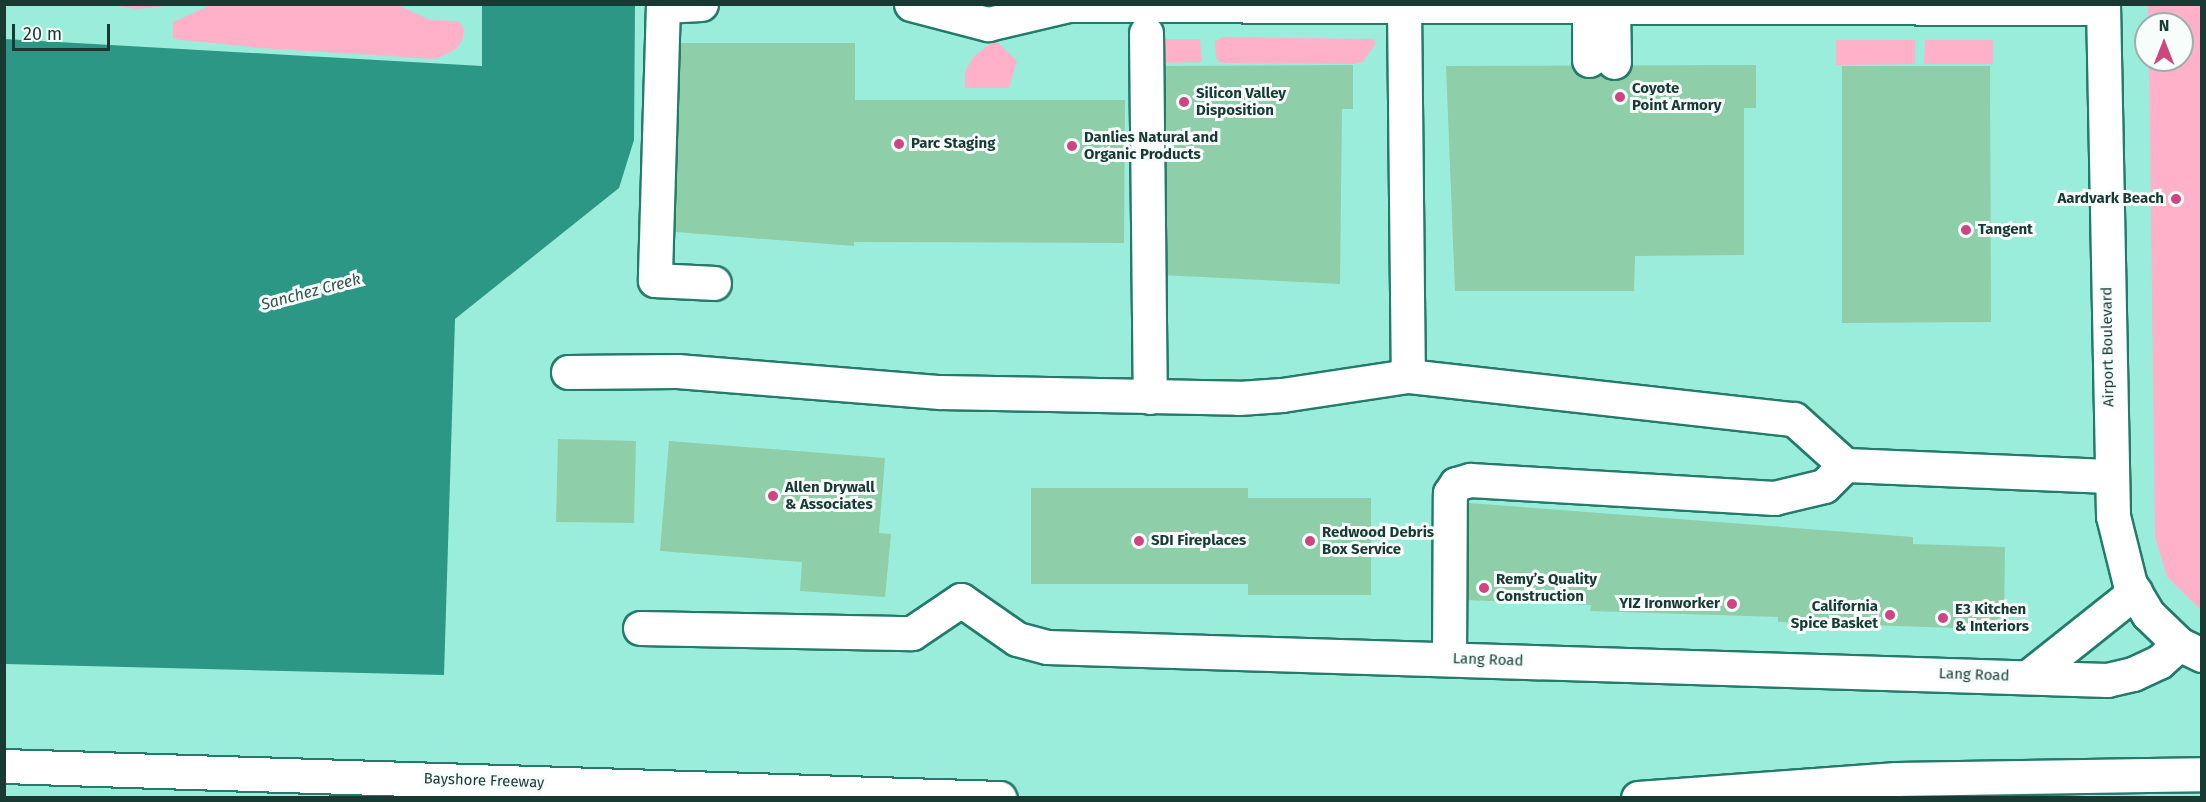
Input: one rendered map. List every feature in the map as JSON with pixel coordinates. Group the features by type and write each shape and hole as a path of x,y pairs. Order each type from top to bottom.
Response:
{"main road":[{"path":"701,4 663,5 655,280 714,283"},
{"path":"911,4 988,24 1070,5 2103,6"},
{"path":"1404,6 1408,376"},
{"name":"Airport Boulevard","path":"2103,6 2110,476 2120,552 2135,592 2161,629 2190,649"},
{"path":"1601,7 1601,61"},
{"path":"1146,33 1150,397"},
{"path":"568,372 677,371 940,392 1150,397 1282,395 1408,376 1794,419 1845,465 2110,476"},
{"path":"1449,659 1450,493 1456,484 1470,480 1774,498 1824,486 1845,465"},
{"name":"Lang Road","path":"2028,677 2135,592"},
{"name":"Lang Road","path":"640,628 912,633 961,600 1017,639 1047,647 2107,680 2133,674 2190,649"},
{"name":"Bayshore Freeway","path":"4,766 999,798"},
{"path":"1638,798 1896,779 2202,774"}],"shaded area":[{"path":"174,4 137,9 111,5"},
{"path":"211,5 398,5 430,20 459,21 464,29 463,39 455,50 436,59 260,48 173,39 173,22"},
{"path":"2148,5 2201,5 2201,610 2167,577 2155,537 2149,72 2194,72 2194,12 2148,12"},
{"path":"1222,37 1374,39 1376,43 1363,62 1355,64 1221,63 1216,58 1215,41"},
{"path":"1159,39 1200,39 1202,62 1161,63"},
{"path":"995,40 1017,61 1009,88 965,88 965,72 973,57"},
{"path":"1836,40 1915,40 1915,64 1836,65"},
{"path":"1925,40 1993,40 1993,64 1924,64"}],"water":[{"name":"Sanchez Creek","path":"482,5 635,5 634,140 619,188 455,319 444,675 5,664 5,39 482,66"}],"building":[{"path":"677,43 855,43 855,100 1125,100 1124,243 854,242 854,246 676,232"},
{"path":"1353,65 1353,109 1342,109 1340,284 1161,275 1160,66"},
{"path":"1756,65 1756,108 1744,108 1744,255 1635,256 1634,291 1455,291 1446,66"},
{"path":"1842,66 1990,66 1991,322 1842,323"},
{"path":"558,439 636,441 634,523 556,522"},
{"name":"Allen Drywall & Associates","path":"669,441 885,458 879,533 891,534 885,597 800,591 802,562 660,551"},
{"name":"SDI Fireplaces","path":"1031,488 1248,488 1248,498 1371,498 1371,595 1248,595 1248,584 1031,584"},
{"path":"1469,503 1913,537 1913,544 2005,547 2004,614 1985,629 1778,622 1778,617 1590,611 1591,605 1466,600"}],"place":[{"name":"Coyote Point Armory","path":"1620,97"},
{"name":"Silicon Valley Disposition","path":"1184,102"},
{"name":"Parc Staging","path":"899,144"},
{"name":"Danlies Natural and Organic Products","path":"1072,146"},
{"name":"Aardvark Beach","path":"2176,199"},
{"name":"Tangent","path":"1966,230"},
{"name":"Allen Drywall & Associates","path":"773,496"},
{"name":"SDI Fireplaces","path":"1139,541"},
{"name":"Redwood Debris Box Service","path":"1310,541"},
{"name":"Remy’s Quality Construction","path":"1484,588"},
{"name":"YIZ Ironworker","path":"1732,604"},
{"name":"California Spice Basket","path":"1890,615"},
{"name":"E3 Kitchen & Interiors","path":"1943,618"}]}
